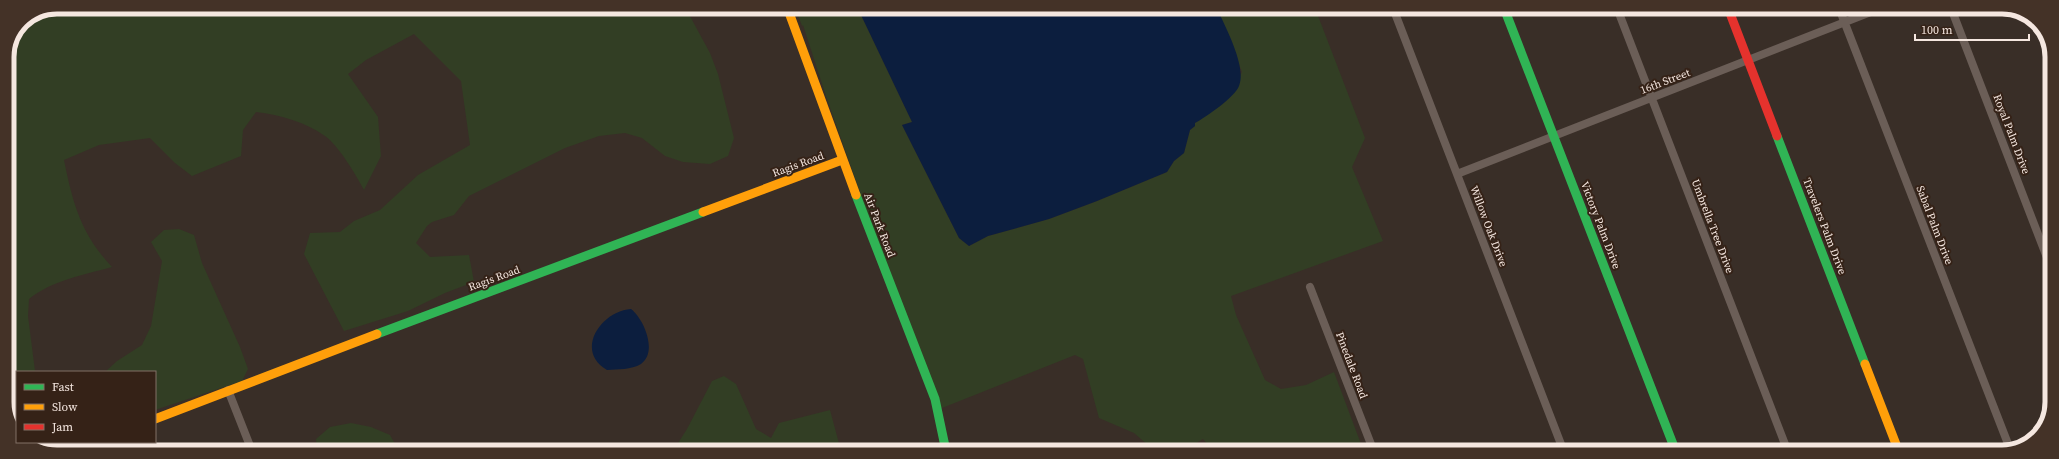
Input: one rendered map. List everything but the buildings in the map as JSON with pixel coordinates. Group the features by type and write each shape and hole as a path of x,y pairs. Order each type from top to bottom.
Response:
{"street":[{"name":"Air Park Road","path":"790,14 842,160 935,399 945,445"},
{"name":"Willow Oak Drive","path":"1395,14 1561,445"},
{"name":"Victory Palm Drive","path":"1506,14 1673,445"},
{"name":"Umbrella Tree Drive","path":"1619,14 1785,445"},
{"name":"Travelers Palm Drive","path":"1730,14 1896,445"},
{"name":"Sabal Palm Drive","path":"1842,14 2008,445"},
{"name":"16th Street","path":"1457,174 1866,14"},
{"name":"Royal Palm Drive","path":"1953,14 2045,252"},
{"name":"Ragis Road","path":"156,419 228,390 842,160"},
{"name":"Pinedale Road","path":"1310,287 1371,445"},
{"path":"228,390 250,445"}],"green space":[{"path":"57,14 689,14 710,53 718,74 734,138 728,156 710,164 683,162 665,156 642,138 625,133 599,136 565,148 469,196 454,215 432,222 427,226 416,243 430,257 469,255 474,282 445,293 408,311 344,331 304,254 310,233 340,232 354,221 380,210 418,175 470,145 461,81 414,34 366,60 348,74 378,117 381,156 364,190 352,169 336,147 325,136 301,123 284,117 256,112 243,130 241,156 192,176 175,163 150,138 99,145 64,160 71,191 80,218 93,243 112,267 58,283 38,292 29,299 28,316 35,371 16,371 16,414 14,405 14,57 17,41 21,33 33,21 41,17"},
{"path":"798,14 865,14 861,15 912,122 902,125 959,238 969,246 988,236 1049,219 1167,172 1174,161 1184,153 1190,130 1195,126 1195,123 1225,102 1242,72 1219,14 1317,14 1365,138 1352,167 1383,241 1231,296 1236,315 1265,380 1281,389 1306,385 1334,372 1361,445 1208,445 1203,439 1193,445 1148,445 1134,433 1099,418 1083,359 1075,355 937,410 826,96 803,25 802,26"},
{"path":"179,229 194,235 202,263 240,347 248,369 242,381 156,410 156,371 106,371 117,361 142,345 151,326 162,261 151,242 164,230"},
{"path":"724,376 736,384 756,429 771,438 779,423 830,410 839,445 677,445 687,429 712,381"},
{"path":"351,423 371,427 390,435 396,445 316,445 316,439 330,427"}],"water":[{"path":"1220,14 1238,58 1241,78 1239,86 1232,96 1213,112 1195,123 1195,126 1190,130 1184,153 1174,161 1167,172 1049,219 988,236 969,246 959,238 902,125 912,122 861,15"},
{"path":"631,309 640,320 647,336 649,344 646,359 641,364 633,367 607,370 597,362 593,353 592,343 595,333 610,317 620,311"}],"traffic: fast":[{"path":"1506,14 1673,445"},
{"path":"1777,136 1865,364"},
{"path":"856,195 935,399 945,445"},
{"path":"377,334 703,212"}],"traffic: slow":[{"path":"790,14 856,195"},
{"path":"703,212 842,160"},
{"path":"156,419 377,334"},
{"path":"1865,364 1896,445"}],"traffic: jam":[{"path":"1730,14 1777,136"}]}
